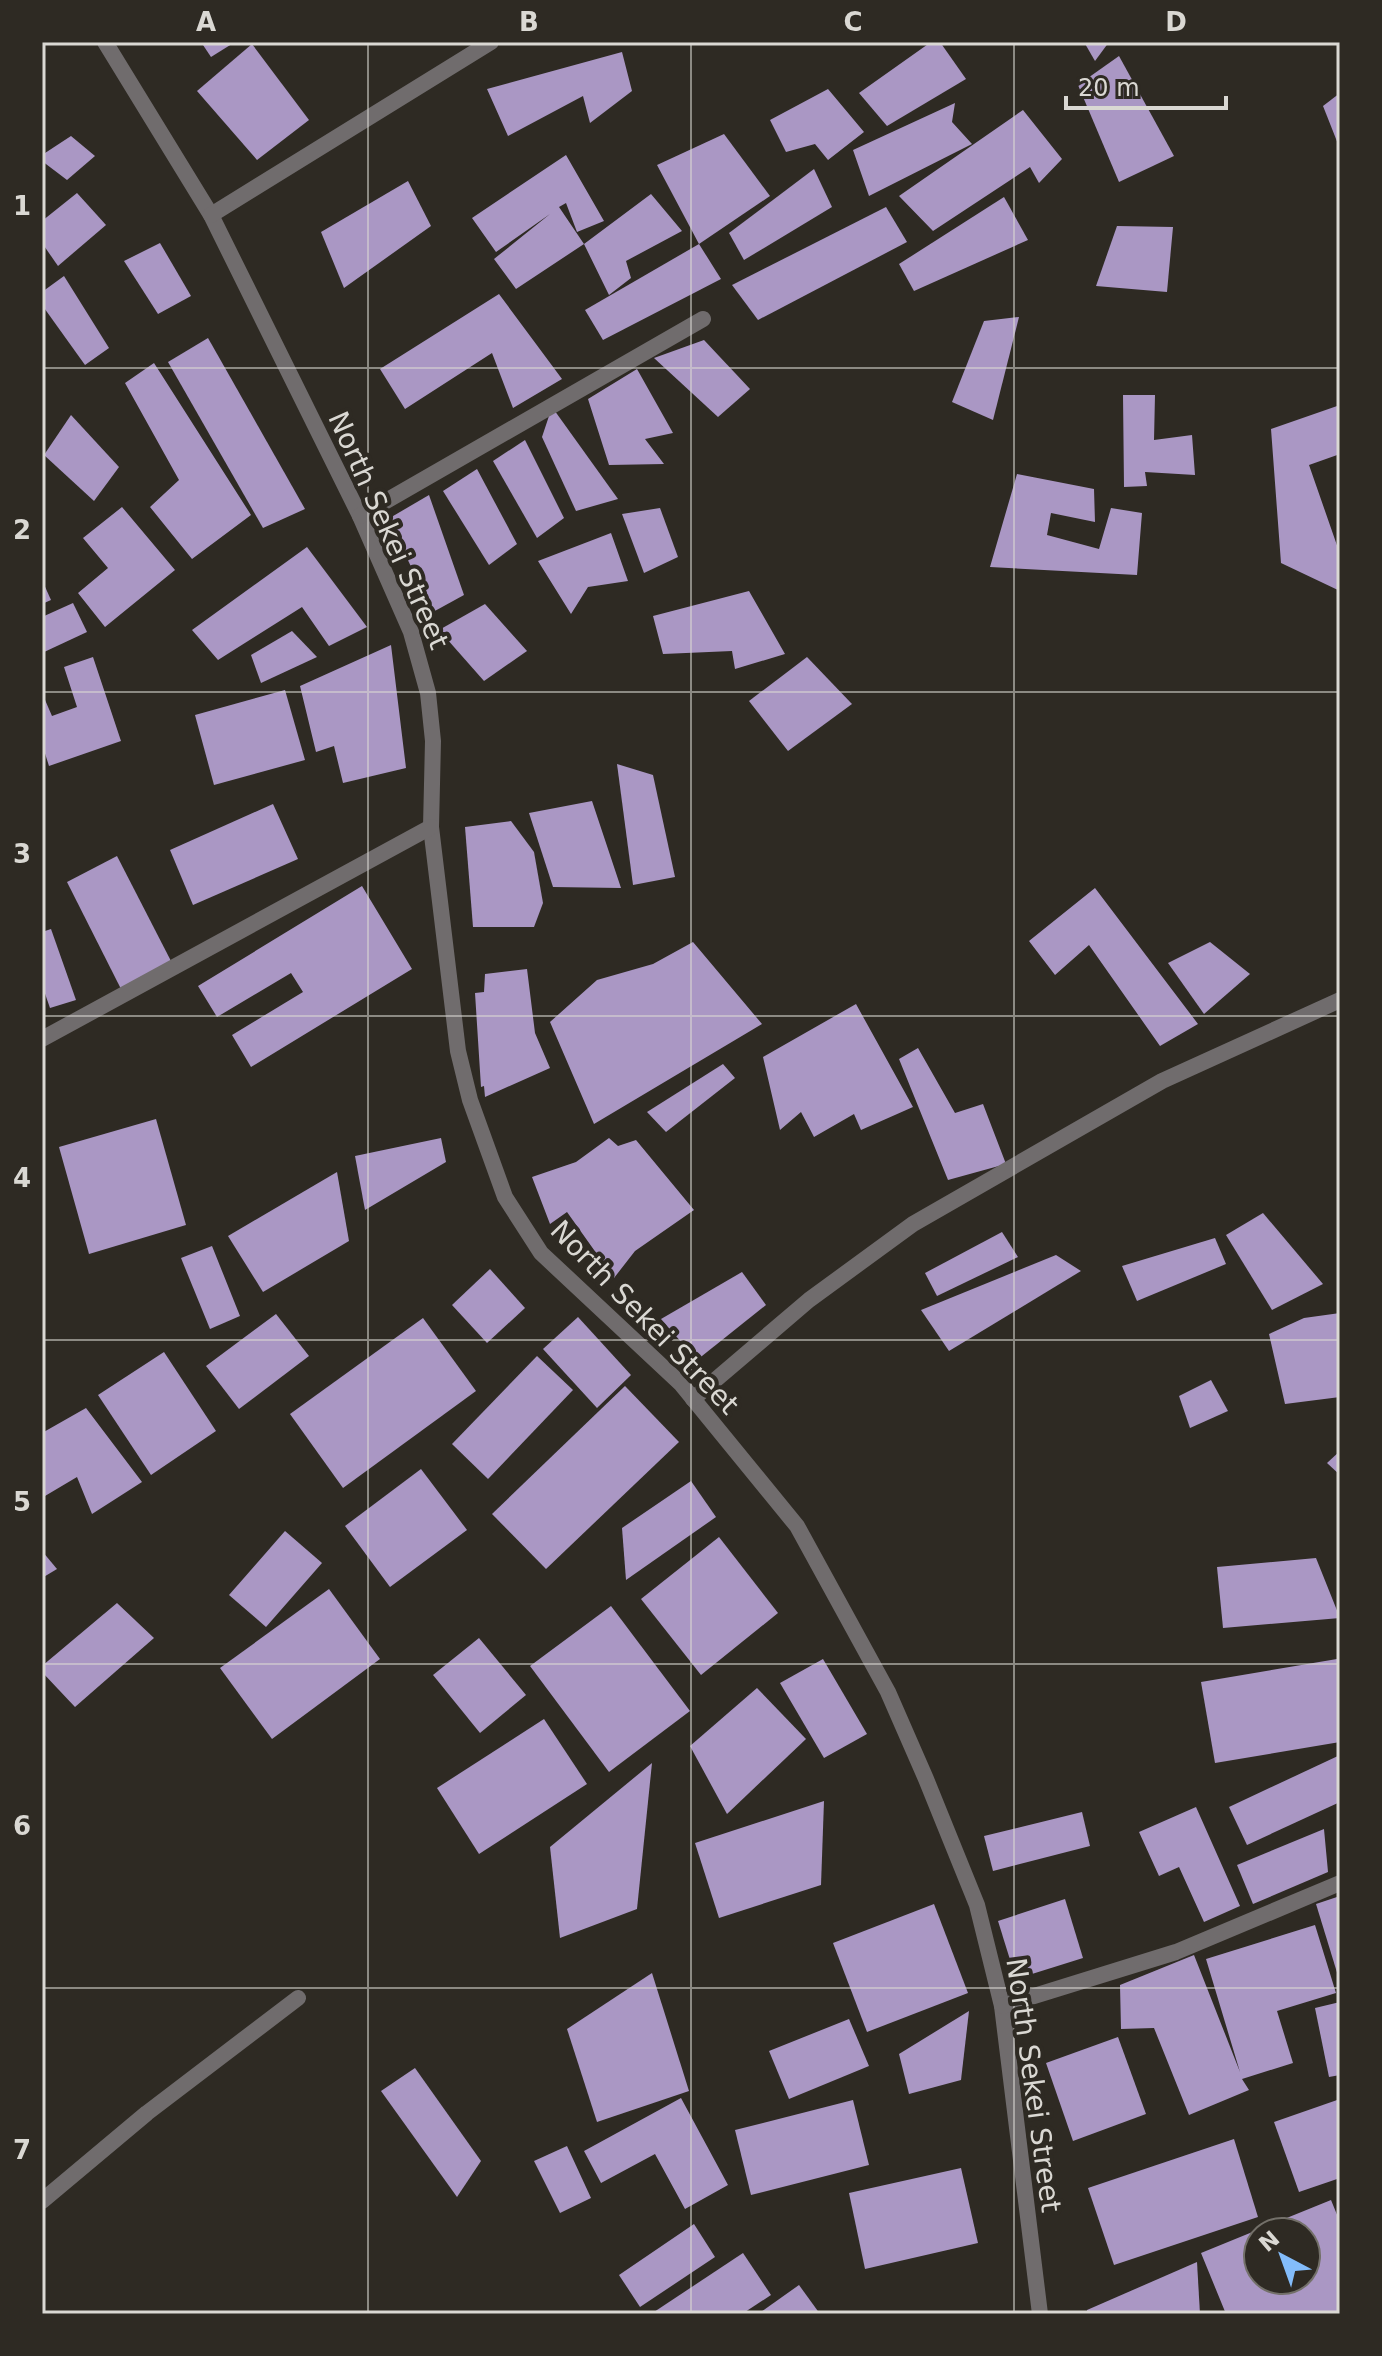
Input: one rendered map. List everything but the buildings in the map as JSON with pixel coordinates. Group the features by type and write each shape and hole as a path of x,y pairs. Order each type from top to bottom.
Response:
{"street":[{"name":"North Sekei Street","path":"105,42 211,215 360,516 411,632 428,693 433,741 431,827 458,1051 470,1100 505,1197 541,1253 693,1399 797,1526 888,1692 977,1905 1002,2006 1040,2314"},
{"path":"211,215 491,42"},
{"path":"360,516 703,319"},
{"path":"42,1039 431,827"},
{"path":"693,1399 809,1300 913,1224 1162,1081 1340,1000"},
{"path":"1002,2006 1176,1952 1340,1883"},
{"path":"42,2201 147,2113 298,1998"}]}
